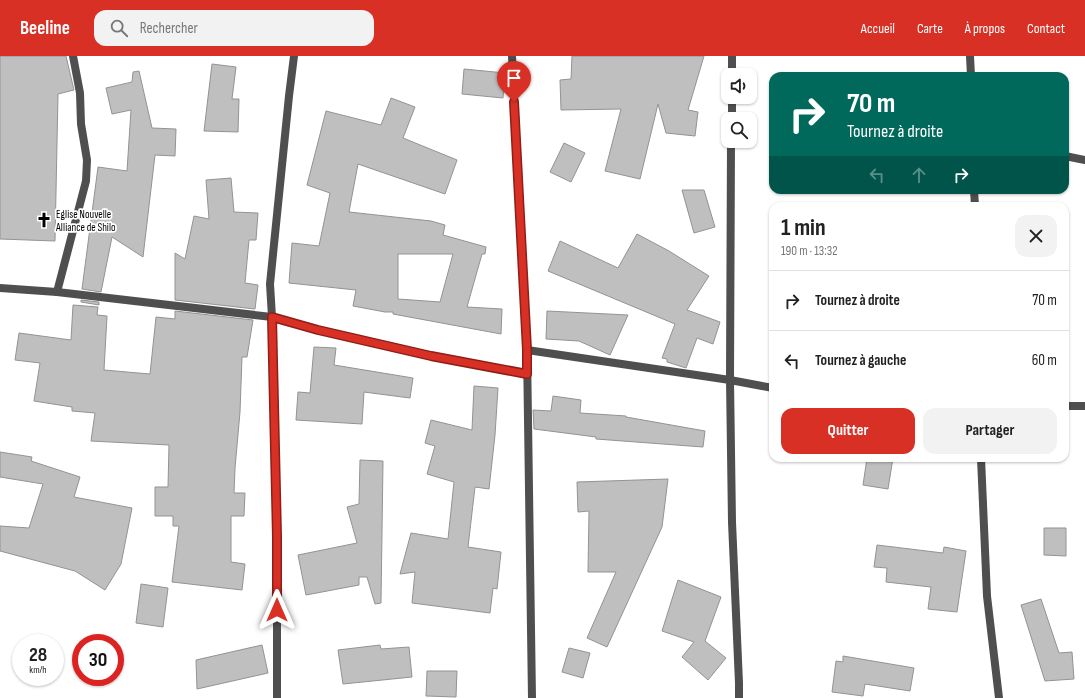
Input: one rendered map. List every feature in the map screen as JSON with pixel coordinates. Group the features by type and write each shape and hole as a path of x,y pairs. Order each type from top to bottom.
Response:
{"street":[{"path":"57,292 86,181 87,160 81,124 80,93 73,56"},
{"path":"277,698 277,529 270,284 294,56"},
{"path":"512,56 527,350 532,698"},
{"path":"732,56 732,68"},
{"path":"970,56 971,72"},
{"path":"732,148 730,380 732,522 739,698"},
{"path":"1069,157 1085,160"},
{"path":"0,288 57,292 272,317 318,330 431,356 527,374"},
{"path":"527,350 730,380 769,387"},
{"path":"1069,406 1085,406"},
{"path":"981,462 987,596 999,698"}],"building":[{"path":"0,56 66,56 74,90 58,94 55,241 0,239"},
{"path":"572,56 704,56 688,110 698,112 695,136 666,133 658,104 640,179 605,171 621,109 561,110 560,80 571,79"},
{"path":"212,64 236,67 232,99 239,99 238,132 204,131"},
{"path":"464,69 505,73 503,98 462,94"},
{"path":"139,71 152,128 176,129 175,156 155,155 143,257 112,237 101,292 82,289 98,167 127,171 131,110 112,114 106,88 132,82 133,72"},
{"path":"391,98 415,107 403,138 457,160 445,194 358,164 349,212 431,221 445,225 443,235 486,247 485,254 482,254 467,307 502,309 501,334 393,314 393,312 353,306 356,290 289,283 292,243 319,246 330,193 307,185 326,111 381,125","holes":["398,254 453,254 440,302 398,299"]},
{"path":"564,143 585,153 571,182 550,172"},
{"path":"231,178 234,212 258,213 256,240 249,240 245,283 258,285 255,309 175,300 175,253 185,259 194,216 209,219 206,180"},
{"path":"682,190 704,190 715,227 694,233"},
{"path":"637,234 669,251 709,276 687,310 720,322 713,344 697,338 686,368 667,362 667,359 662,358 675,324 548,271 560,241 618,268"},
{"path":"81,300 99,302 99,305 81,302"},
{"path":"73,305 98,307 97,315 107,316 104,370 150,374 156,317 175,319 175,311 253,320 247,357 242,357 240,412 235,468 234,493 245,493 244,516 231,516 231,562 245,564 242,590 172,582 179,526 173,526 173,516 155,516 155,487 168,487 169,445 91,441 95,413 72,411 72,407 34,401 40,363 15,360 19,333 71,340"},
{"path":"547,311 628,315 610,355 579,341 546,339"},
{"path":"314,347 336,348 334,365 413,378 410,398 364,392 362,424 296,420 298,392 310,393"},
{"path":"474,386 498,388 489,489 475,487 468,547 501,552 497,589 493,588 490,613 412,603 415,572 400,574 411,533 448,539 454,482 427,474 435,446 425,443 431,420 472,430"},
{"path":"553,396 581,400 580,413 626,416 705,431 703,447 596,439 596,437 534,429 533,410 551,411"},
{"path":"0,452 32,457 31,461 80,477 74,497 132,508 121,564 105,590 75,571 0,551 0,526 29,528 43,484 0,477"},
{"path":"360,460 383,461 381,603 375,604 367,577 359,577 359,585 306,595 298,555 357,543 347,507 359,504"},
{"path":"866,462 892,462 888,489 863,485"},
{"path":"668,479 662,527 607,647 587,638 616,572 588,572 589,511 578,512 577,482"},
{"path":"1044,528 1066,528 1066,556 1044,555"},
{"path":"877,545 943,553 944,547 966,551 957,612 928,609 931,587 886,582 887,568 874,567"},
{"path":"678,580 721,597 705,641 726,658 708,680 682,657 694,642 662,631"},
{"path":"141,584 168,588 163,627 136,623"},
{"path":"1041,599 1059,653 1072,652 1074,679 1045,681 1021,605"},
{"path":"262,645 268,673 197,689 196,660"},
{"path":"380,645 381,649 409,647 412,677 343,684 338,650"},
{"path":"569,648 590,653 583,678 562,672"},
{"path":"843,656 914,668 910,691 865,684 863,696 832,692 836,661 843,662"},
{"path":"427,671 457,671 456,697 426,696"}],"place":[{"name":"Eglise Nouvelle Alliance de Shilo","path":"44,220"}],"route":[{"path":"277,610 277,537 272,317 318,330 431,356 527,374 514,102"}]}
